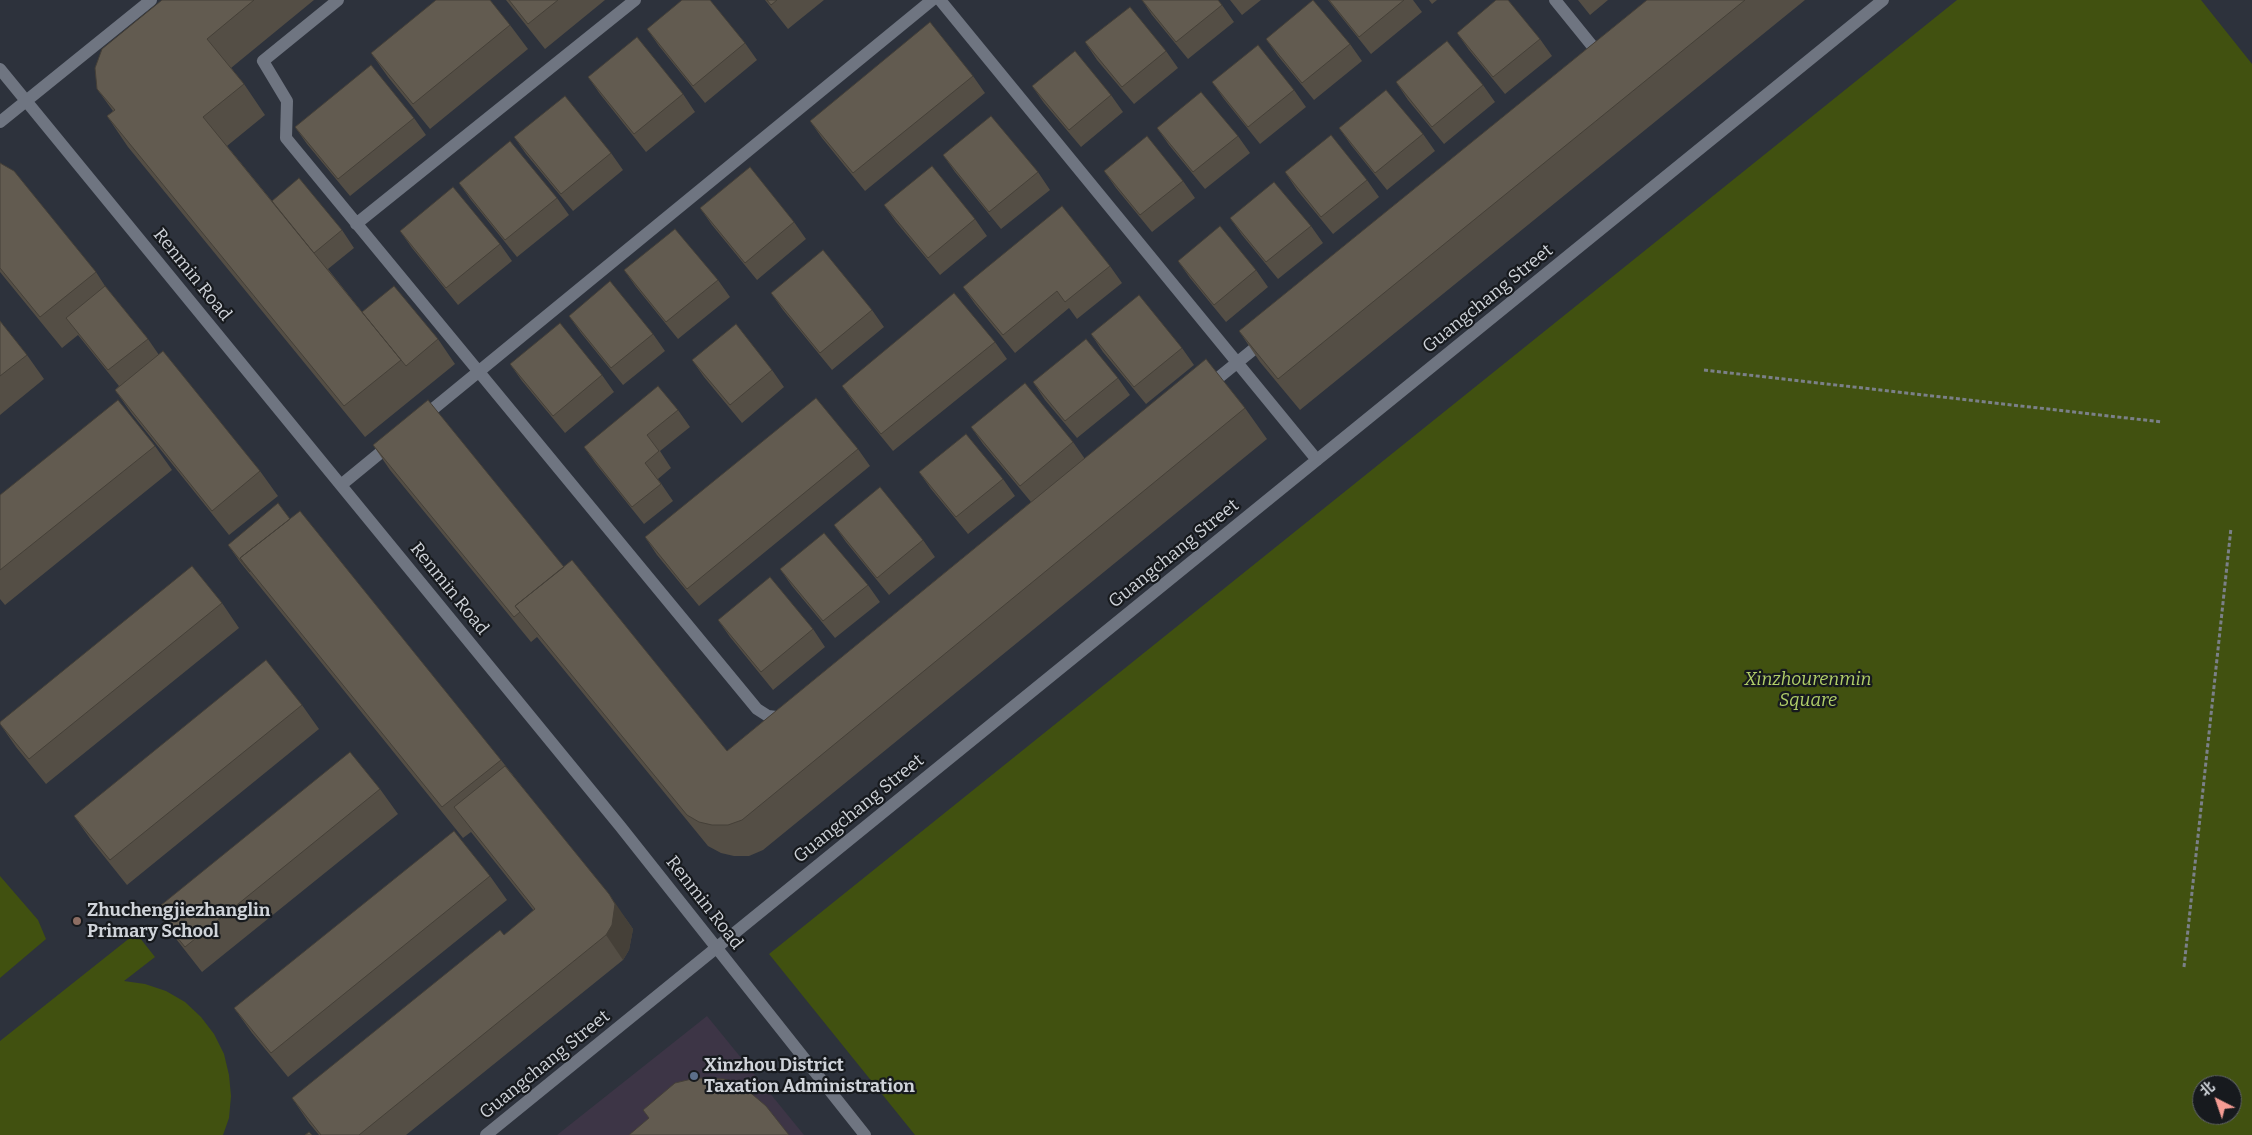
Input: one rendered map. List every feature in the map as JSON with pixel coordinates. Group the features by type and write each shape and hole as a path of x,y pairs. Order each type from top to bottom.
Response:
{"street":[{"path":"0,122 151,0"},
{"path":"338,0 264,61 287,101 286,138 757,709 768,716 781,718 799,714"},
{"path":"356,224 635,0"},
{"path":"341,485 932,0"},
{"path":"940,0 1317,460"},
{"path":"1555,0 1607,65"},
{"name":"Guangchang Street","path":"486,1135 1883,0"},
{"name":"Renmin Road","path":"0,69 608,811 865,1135"},
{"path":"1199,393 1276,331"}],"path":[{"path":"1704,370 2162,422"},
{"path":"2184,967 2231,528"}],"shaded area":[{"name":"Xinzhou District Taxation Administration","path":"707,1016 804,1135 557,1135"}],"green space":[{"name":"Xinzhourenmin Square","path":"1957,0 2201,0 2252,64 2252,1135 915,1135 769,954"},
{"path":"0,876 38,920 46,939 0,978"},
{"path":"136,933 155,957 124,981 145,984 166,991 185,1002 201,1017 214,1034 224,1054 231,1096 229,1118 223,1135 0,1135 0,1041"}],"building":[{"path":"162,0 254,0 207,39 244,84 203,117 401,360 344,406 107,116 115,110 97,89 95,68 102,49"},
{"path":"436,0 490,0 510,25 413,104 371,53"},
{"path":"509,0 558,0 528,24"},
{"path":"682,0 710,0 745,43 693,86 647,29"},
{"path":"767,0 777,0 771,5"},
{"path":"1142,0 1218,0 1222,5 1176,42"},
{"path":"1313,0 1350,44 1302,83 1266,39"},
{"path":"1329,0 1404,0 1359,37"},
{"path":"1496,0 1508,0 1540,39 1493,77 1457,33"},
{"path":"1647,0 1745,0 1278,379 1239,331"},
{"path":"1130,7 1166,51 1122,87 1085,42"},
{"path":"930,22 973,76 853,173 810,121"},
{"path":"637,37 683,94 634,134 588,77"},
{"path":"1447,41 1483,85 1432,127 1396,82"},
{"path":"1258,45 1294,90 1248,127 1212,82"},
{"path":"1075,51 1111,95 1069,130 1032,86"},
{"path":"371,65 414,118 338,179 295,127"},
{"path":"1386,90 1423,134 1375,173 1339,128"},
{"path":"1201,92 1238,136 1193,172 1157,128"},
{"path":"565,96 611,153 561,194 514,137"},
{"path":"991,116 1038,172 989,212 943,155"},
{"path":"1331,135 1367,180 1321,217 1285,172"},
{"path":"1147,136 1183,181 1140,215 1104,171"},
{"path":"510,141 557,198 505,240 459,183"},
{"path":"0,163 14,171 96,272 40,317 0,268"},
{"path":"932,166 975,219 928,258 884,205"},
{"path":"750,167 794,222 745,263 700,208"},
{"path":"299,178 342,230 314,253 272,201"},
{"path":"1274,182 1311,226 1266,262 1230,218"},
{"path":"453,187 500,244 446,288 400,231"},
{"path":"1062,206 1110,266 1065,302 1057,291 1003,335 963,287"},
{"path":"1220,226 1256,270 1214,305 1178,261"},
{"path":"675,229 718,280 666,322 624,270"},
{"path":"823,250 872,310 820,353 771,293"},
{"path":"610,281 653,334 611,368 569,316"},
{"path":"105,286 148,339 108,370 66,318"},
{"path":"394,286 438,339 406,366 362,312"},
{"path":"954,293 995,342 881,434 842,386"},
{"path":"1139,295 1182,348 1134,387 1091,334"},
{"path":"0,321 27,355 0,376"},
{"path":"560,323 602,375 553,416 510,364"},
{"path":"736,324 772,370 730,405 692,360"},
{"path":"1086,339 1118,378 1065,421 1033,382"},
{"path":"163,351 260,471 212,511 115,390"},
{"path":"1206,359 1245,408 742,820 728,825 712,825 699,822 687,815 515,606 572,560 727,751"},
{"path":"1025,383 1073,442 1020,486 971,427"},
{"path":"658,386 678,410 647,435 659,451 645,463 661,484 632,507 584,447"},
{"path":"816,398 858,449 687,589 645,537"},
{"path":"118,400 155,446 0,570 0,495"},
{"path":"428,400 564,567 515,606 520,612 514,617 373,445"},
{"path":"966,434 1003,479 956,517 919,472"},
{"path":"880,487 923,540 877,578 834,525"},
{"path":"278,503 290,519 240,558 250,572 228,545"},
{"path":"300,511 501,760 442,807 240,558"},
{"path":"824,533 868,585 823,621 780,569"},
{"path":"192,566 222,603 29,759 0,722"},
{"path":"770,577 813,629 761,672 718,620"},
{"path":"266,660 302,705 110,860 74,816"},
{"path":"350,752 380,789 185,947 155,910"},
{"path":"505,766 609,894 615,904 612,925 606,935 359,1135 321,1135 292,1098 500,930 504,935 535,909 454,807"},
{"path":"454,831 490,876 271,1053 234,1008"},
{"path":"696,1078 724,1079 739,1083 766,1106 789,1135 629,1135 649,1118 643,1110 675,1083"}],"place":[{"name":"Zhuchengjiezhanglin Primary School","path":"77,921"},
{"name":"Xinzhou District Taxation Administration","path":"694,1076"}]}
